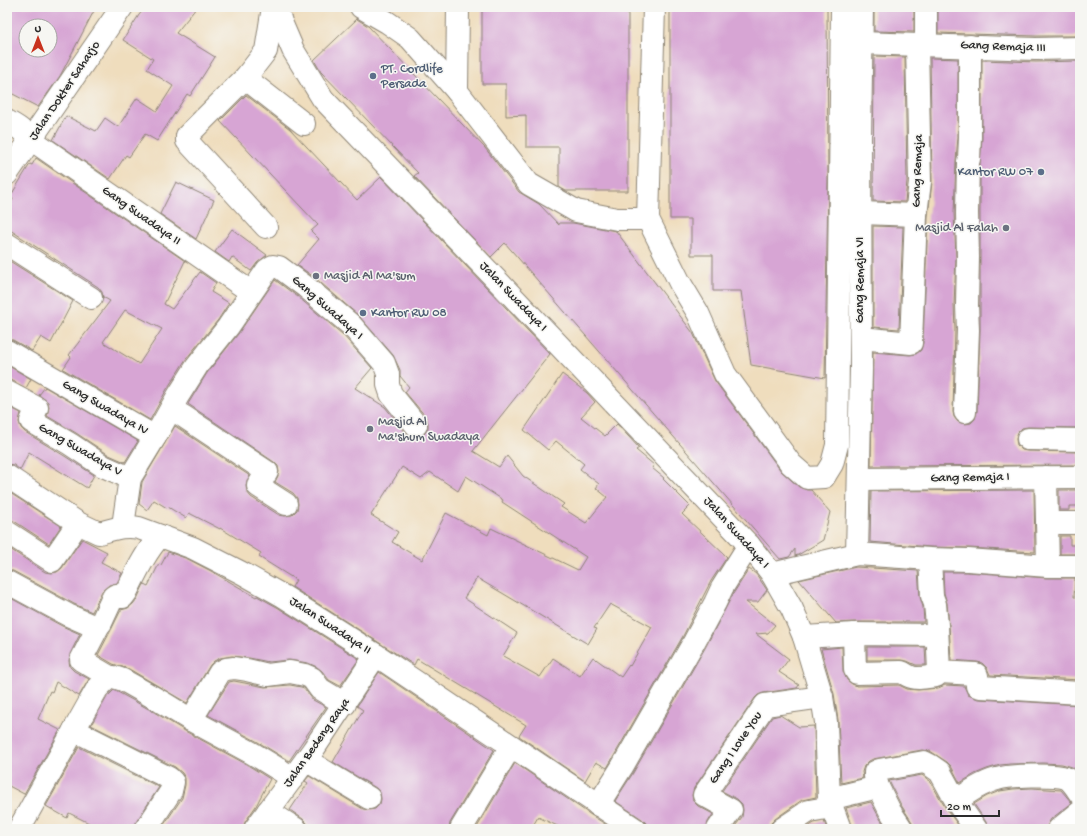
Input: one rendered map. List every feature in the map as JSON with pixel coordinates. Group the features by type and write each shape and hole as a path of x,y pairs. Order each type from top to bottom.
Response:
{"street":[{"name":"Jalan Dokter Saharjo","path":"7,174 122,7"},
{"path":"266,228 188,141 188,136 245,78 266,51 275,7"},
{"name":"Jalan Swadaya I","path":"275,7 293,50 323,99 749,545 772,574 792,609 804,637 822,697 826,722 831,803 840,829"},
{"path":"361,7 387,22 410,38 457,91 529,184 576,211 617,218 648,220"},
{"path":"457,91 458,7"},
{"path":"654,7 648,220 680,283 698,313 725,374 792,464 808,478 824,477 832,464 837,445 842,7"},
{"name":"Gang Remaja VI","path":"857,554 861,338 860,138 862,7"},
{"name":"Gang Remaja","path":"861,338 911,343 916,215 920,182 922,45 926,7"},
{"name":"Gang Remaja III","path":"861,43 1036,49 1080,48"},
{"path":"965,412 968,330 967,213 970,137 970,46"},
{"path":"245,78 304,124"},
{"name":"Gang Swadaya II","path":"7,120 23,131 30,141 251,292"},
{"path":"861,213 916,215"},
{"path":"7,244 92,298"},
{"name":"Gang Swadaya I","path":"251,292 266,270 273,266 279,268 306,287 351,325 384,363 388,374 388,384 391,394 416,424"},
{"name":"Gang Swadaya IV","path":"7,351 156,437 170,409 197,366 228,327 251,292"},
{"name":"Gang Swadaya V","path":"7,392 37,408 31,421 103,466 130,478"},
{"path":"170,409 183,416 266,472 258,486 286,504"},
{"path":"124,526 130,478 156,437"},
{"path":"1028,439 1080,440"},
{"name":"Jalan Swadaya II","path":"7,476 78,523 99,533 124,526 139,528 193,548 283,596 376,655 511,746 608,817 634,829"},
{"path":"1046,477 1048,566"},
{"name":"Gang Remaja I","path":"859,479 1080,477"},
{"path":"7,532 52,561 78,523"},
{"path":"1047,523 1080,523"},
{"path":"110,678 81,660 113,597 116,595 123,597 151,546 160,536"},
{"path":"608,817 622,767 694,642 722,588 749,545"},
{"name":"Jalan Swadaya I","path":"772,574 857,554 1048,566 1080,566"},
{"path":"854,634 855,670 857,673 904,672 910,677 916,678 936,676 939,672 938,645 936,612 932,596 930,559"},
{"path":"7,582 68,615 93,626 98,625"},
{"path":"804,637 854,634 937,635"},
{"name":"Jalan Bedeng Raya","path":"255,829 345,704 376,655"},
{"path":"191,720 220,672 226,669 234,668 268,675 290,672 305,675 312,678 320,689 345,704"},
{"path":"939,672 976,674 977,686 981,687 1080,693"},
{"path":"21,826 97,689 104,682 114,677 123,680 293,778"},
{"name":"Gang I Love You","path":"718,829 731,810 704,795 765,705 822,697"},
{"path":"74,730 169,778 173,782 171,791 146,829"},
{"path":"461,829 511,746"},
{"path":"306,760 369,798"},
{"path":"902,829 890,811 878,787 875,772 878,770 924,762 940,772 956,801 976,829"},
{"path":"956,801 974,789 998,779 1031,775 1065,778 1072,783 1080,794"},
{"path":"782,829 809,811 878,787"},
{"path":"268,811 296,829"},
{"path":"1059,829 1080,812"}],"building":[{"path":"7,7 96,7 60,76 38,107 7,91"},
{"path":"146,7 197,7 176,33 215,57 190,96 187,94 157,141 145,134 129,157 126,155 110,179 53,140 66,116 96,131 105,118 118,127 137,98 157,111 173,86 147,69 153,59 123,40"},
{"path":"482,7 628,7 628,191 566,191 559,187 559,147 526,147 526,115 506,116 506,84 482,84"},
{"path":"670,7 827,7 828,179 825,378 751,365 741,291 713,291 713,255 691,255 691,219 670,219"},
{"path":"874,7 914,7 914,32 874,31"},
{"path":"938,7 1080,7 1080,36 938,33"},
{"path":"357,19 368,26 485,148 519,192 539,204 559,225 559,223 573,223 616,231 693,333 715,381 781,471 799,487 811,490 830,512 823,540 798,555 795,556 795,549 789,557 780,559 505,243 491,257 414,176 418,173 321,72 314,60"},
{"path":"874,56 905,57 907,181 905,202 873,201"},
{"path":"930,58 958,59 958,137 954,213 956,257 953,412 954,417 958,422 965,424 971,423 975,419 977,412 980,330 980,164 982,138 982,60 1036,62 1079,61 1080,428 1022,428 1018,432 1016,439 1017,445 1022,450 1079,452 1079,465 871,466 873,352 910,355 916,354 921,350 923,343 928,216 932,182"},
{"path":"246,95 290,129 357,200 381,177 550,354 473,451 499,467 507,456 523,476 564,504 561,507 586,523 607,497 596,488 599,484 580,469 584,464 556,441 548,450 524,430 562,374 587,393 595,402 581,417 605,436 617,424 639,448 636,450 654,465 652,468 664,478 663,479 690,506 682,514 727,557 711,581 683,636 607,768 596,762 585,781 519,736 526,725 417,659 414,665 292,587 296,580 259,557 261,553 220,528 189,513 186,518 154,500 147,510 139,504 142,482 175,426 250,476 247,480 246,486 247,492 251,497 279,515 292,515 297,510 297,498 293,493 275,482 279,472 278,466 274,462 188,404 207,373 238,334 275,280 342,334 372,368 355,388 385,407 406,433 411,436 418,437 424,434 428,429 426,417 405,392 409,387 400,376 400,370 393,355 359,316 314,277 297,265 319,239 311,231 318,225 220,121","holes":["402,467 421,479 430,472 458,491 466,476 503,500 502,502 586,557 578,570 491,528 488,535 446,513 422,560 392,542 398,532 371,515","477,578 588,644 597,629 594,628 610,604 652,627 630,666 629,665 621,677 593,657 580,676 553,658 540,677 503,656 517,633 464,598"]},
{"path":"36,158 185,261 164,304 172,309 200,272 216,283 211,292 229,303 218,320 186,359 150,420 63,369 71,357 69,355 110,301 103,297 102,292 98,287 7,228 7,209 13,199 10,197 30,164 32,165","holes":["125,310 162,329 139,364 103,342"]},
{"path":"176,182 214,200 196,239 160,214"},
{"path":"873,226 903,227 899,329 873,327"},
{"path":"232,229 267,255 257,263 251,271 232,257 229,262 215,252"},
{"path":"8,260 73,301 51,343 41,337 32,351 13,340 7,339"},
{"path":"7,365 31,379 26,388 13,381 7,380"},
{"path":"45,387 138,441 125,462 109,455 47,416 49,407 48,402 39,395"},
{"path":"7,406 21,413 19,422 21,428 25,432 94,475 87,488 29,452 20,470 14,465 7,464"},
{"path":"1034,490 1035,552 931,547 870,542 871,491"},
{"path":"1059,490 1080,490 1080,506 1069,506 1069,510 1059,510"},
{"path":"7,491 61,526 49,544 14,521 7,520"},
{"path":"1060,536 1070,536 1070,545 1080,545 1080,554 1060,554"},
{"path":"82,539 107,552 101,562 122,573 117,583 109,585 102,591 92,612 13,571 7,570 7,547 45,572 51,573 57,572 62,568"},
{"path":"168,552 188,559 277,607 359,659 340,686 329,680 317,667 308,663 289,660 269,662 232,656 220,658 210,665 187,703 129,669 113,664 98,655 121,610 128,608 133,604 144,584 148,586 159,564 161,565"},
{"path":"856,567 918,571 924,622 836,623 799,580"},
{"path":"749,569 756,574 767,590 758,602 746,602 775,625 768,633 756,634 789,659 779,672 799,685 797,688 758,695 694,788 692,795 693,801 698,806 713,814 706,829 647,829 646,823 642,819 615,801 633,773 705,648 733,594"},
{"path":"943,572 967,572 1047,578 1075,578 1074,597 1080,597 1080,680 990,675 987,668 982,663 951,660 949,624 947,603 944,593"},
{"path":"7,596 62,626 80,634 70,654 70,667 74,671 89,679 79,696 56,682 52,692 50,691 38,719 60,730 24,794 7,785"},
{"path":"842,647 843,671 847,680 857,686 899,685 907,689 918,690 938,688 945,685 964,686 968,695 978,699 1080,705 1080,773 1072,767 1062,764 1010,764 987,769 960,783 951,766 947,762 930,751 922,750 873,759 864,766 862,772 863,778 841,783 838,720 834,694 821,649"},
{"path":"867,647 925,647 926,665 916,665 901,660 867,660"},
{"path":"379,672 494,750 450,823 449,829 308,829 307,823 290,810 308,783 305,781 309,776 363,809 375,809 380,804 380,792 376,788 333,762 363,710 357,706"},
{"path":"234,681 265,687 290,685 301,687 304,688 313,700 326,707 289,761 258,742 208,715 229,682"},
{"path":"114,690 270,779 256,806 245,822 243,829 161,829 182,798 185,778 175,767 91,725 107,697"},
{"path":"780,715 799,727 814,726 816,797 802,800 775,819 771,823 770,829 733,829 742,817 742,804 737,799 722,791 772,717"},
{"path":"79,747 159,787 136,822 134,829 101,829 69,813 67,818 46,806"},
{"path":"515,763 613,829 564,829 538,817 531,829 476,829"},
{"path":"922,775 930,781 945,807 961,829 914,829 912,822 901,805 889,781"},
{"path":"1032,788 1061,790 1072,803 1051,819 1047,829 988,829 986,822 974,804 987,796 1000,791"},
{"path":"871,802 887,829 852,829 846,808"},
{"path":"824,821 827,829 805,829 814,823"}],"place":[{"name":"PT. Cordlife Persada","path":"373,76"},
{"name":"Kantor RW 07","path":"1041,172"},
{"name":"Masjid Al Falah","path":"1006,228"},
{"name":"Masjid Al Ma'sum","path":"316,276"},
{"name":"Kantor RW 08","path":"363,313"},
{"name":"Masjid Al Ma'shum Swadaya","path":"370,429"}]}
